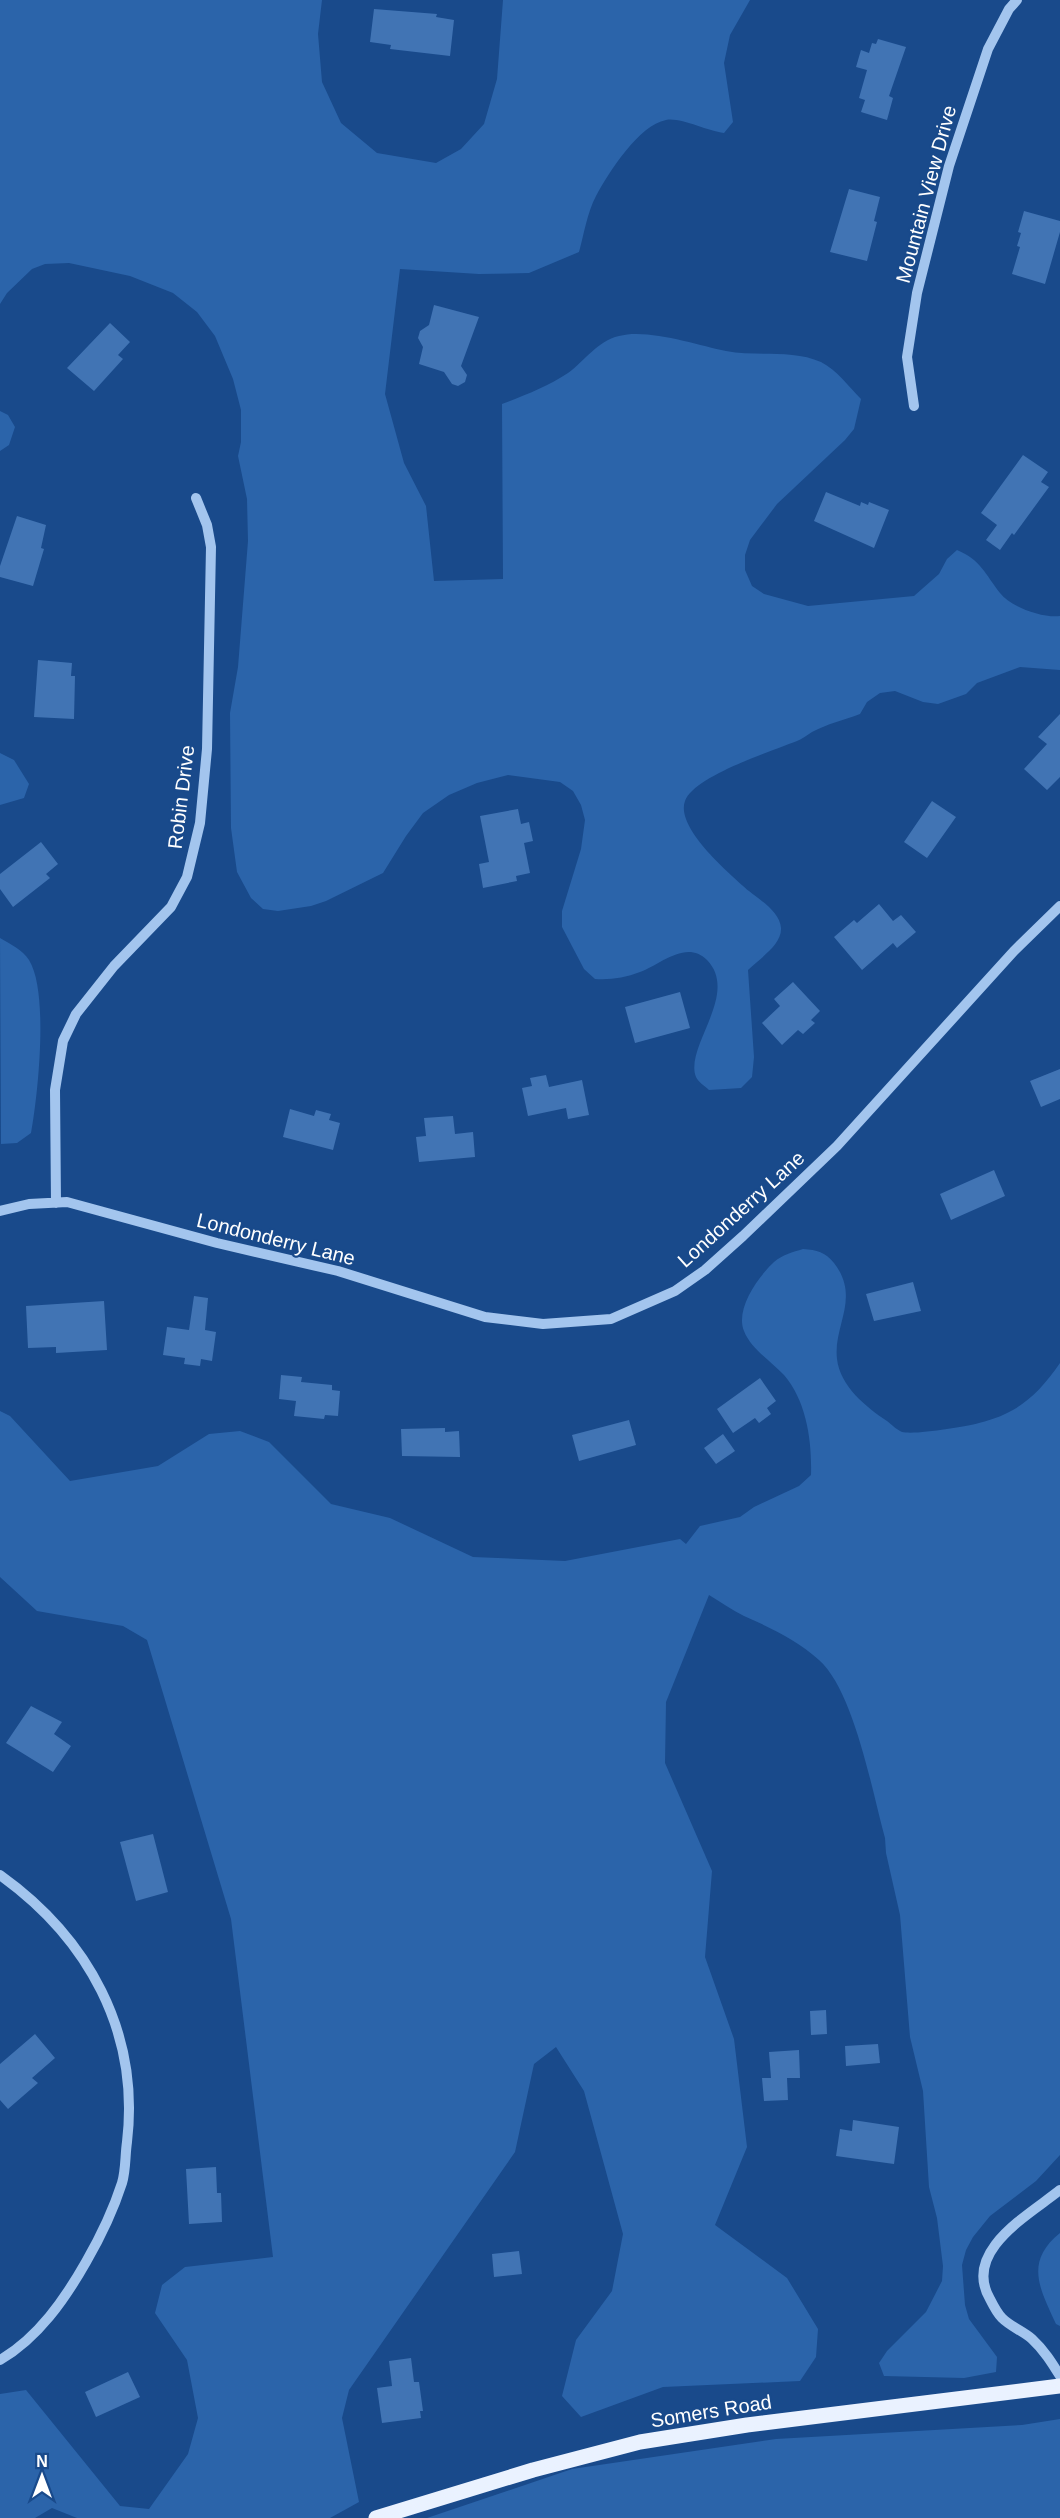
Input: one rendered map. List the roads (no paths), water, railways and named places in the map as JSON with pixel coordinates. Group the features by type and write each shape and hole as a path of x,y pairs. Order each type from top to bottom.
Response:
{"main road":[{"name":"Somers Road","path":"376,2518 544,2467 640,2442 747,2425 1060,2386"}],"street":[{"name":"Mountain View Drive","path":"914,406 907,357 917,293 943,189 988,49 1009,9 1017,0"},
{"name":"Robin Drive","path":"56,1203 56,1090 63,1041 76,1014 108,974 171,907 187,877 200,824 207,749 211,547 207,525 196,498"},
{"name":"Londonderry Lane","path":"0,1210 29,1204 67,1202 217,1243 338,1271 485,1317 543,1324 611,1318 675,1292 705,1270 743,1236 837,1146 1014,951 1060,906"},
{"path":"0,1875 46,1914 81,1954 110,2005 125,2061 130,2118 123,2181 104,2230 77,2278 54,2312 16,2351 0,2360"},
{"path":"1060,2190 997,2241 988,2253 983,2272 986,2293 1001,2317 1032,2339 1048,2357 1060,2376"}]}
